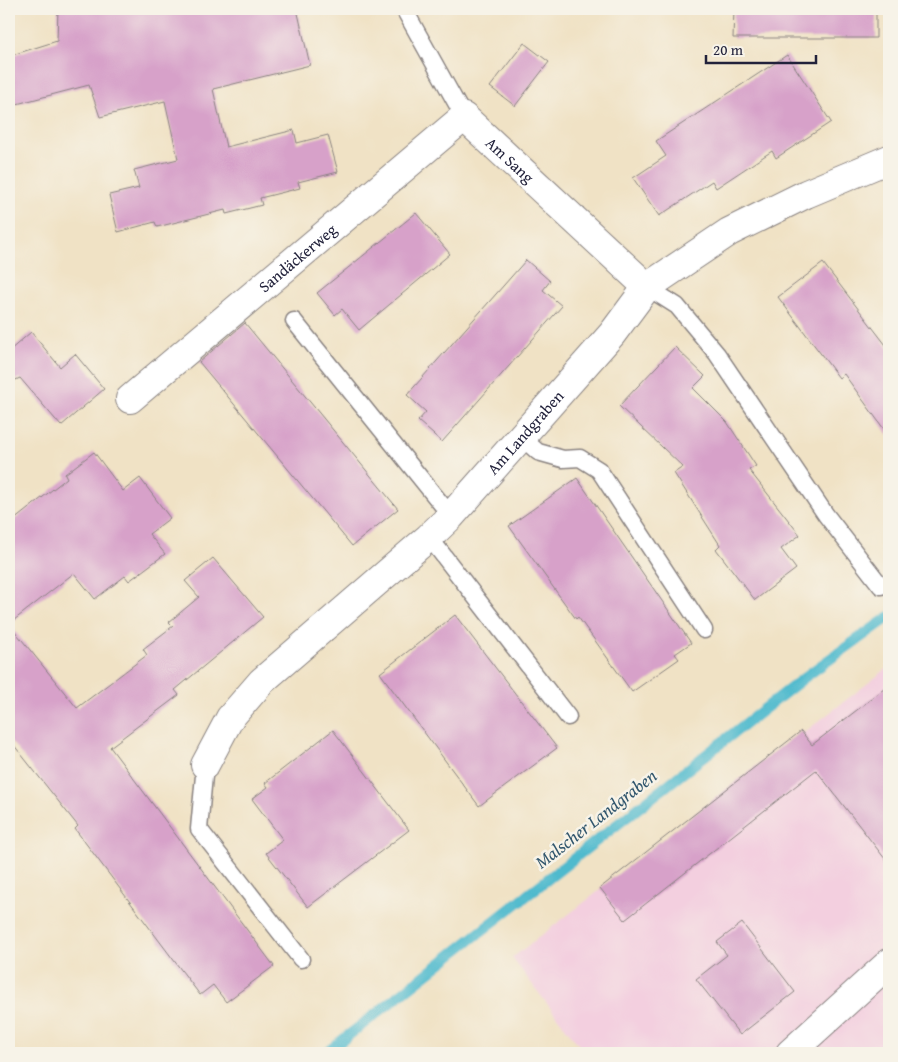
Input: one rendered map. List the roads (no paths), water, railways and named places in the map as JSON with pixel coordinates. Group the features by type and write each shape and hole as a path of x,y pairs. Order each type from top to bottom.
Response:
{"street":[{"name":"Am Sang","path":"464,117 648,287"},
{"name":"Sandäckerweg","path":"130,399 464,117"},
{"name":"Am Landgraben","path":"205,765 230,718 262,681 429,538 451,516 612,334 648,287 729,232 806,194 889,159"},
{"path":"790,1053 889,963"}],"lane":[{"name":"Am Sang","path":"404,9 464,117"},
{"path":"648,287 677,306 702,335 826,515 881,586"},
{"path":"294,321 451,516"},
{"path":"521,437 538,452 563,459 580,458 599,470 704,630"},
{"path":"429,538 568,717"},
{"path":"205,765 199,828 301,959"}],"waterway":[{"name":"Malscher Landgraben","path":"326,1053 809,674 889,617"}]}
